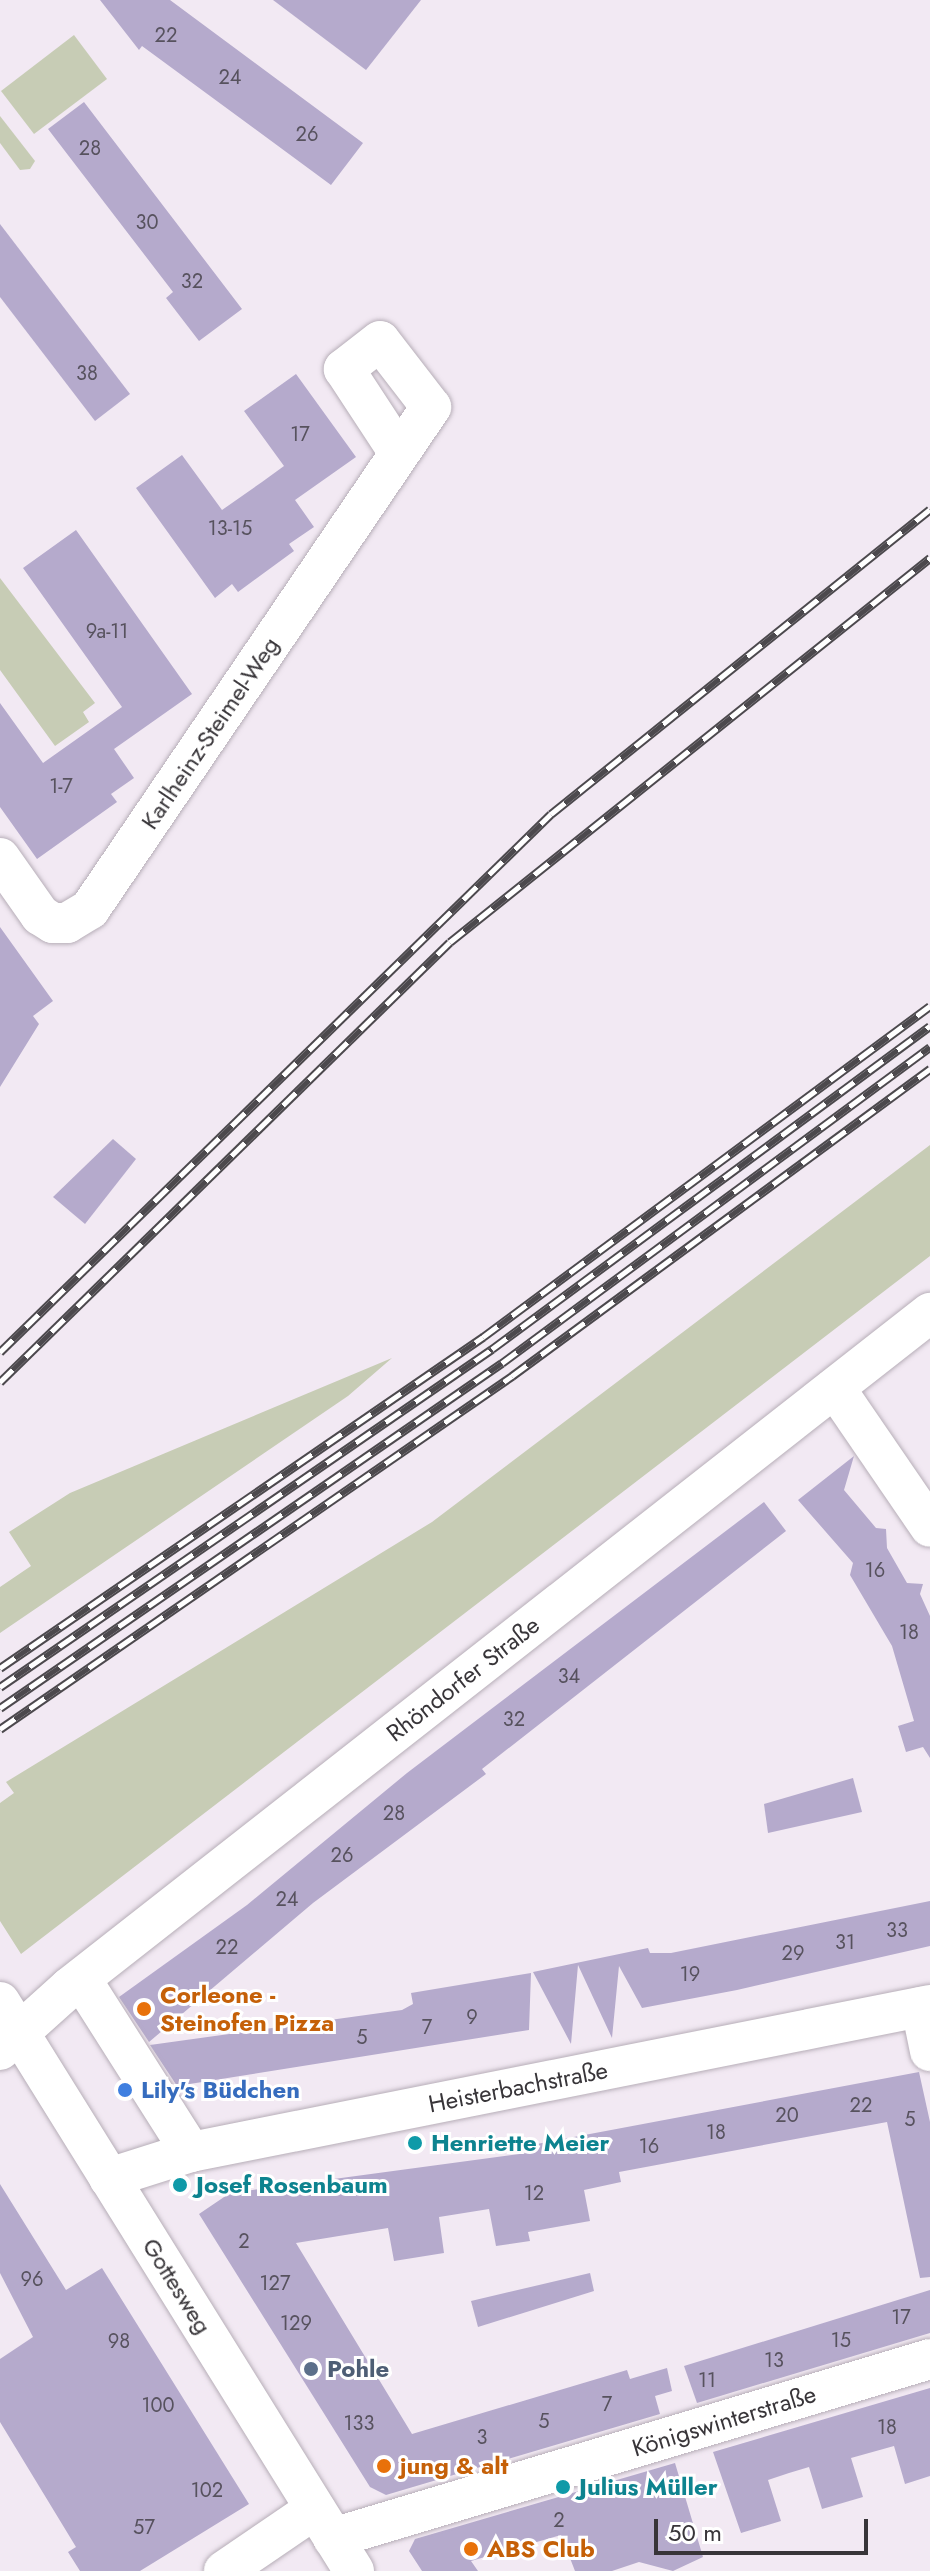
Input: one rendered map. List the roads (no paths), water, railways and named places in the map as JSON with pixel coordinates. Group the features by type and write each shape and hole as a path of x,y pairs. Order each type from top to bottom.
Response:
{"street":[{"name":"Karlheinz-Steimel-Weg","path":"0,858 40,915 53,923 67,923 90,909 397,450"},
{"name":"Rhöndorfer Straße","path":"10,2043 81,1979 930,1313"},
{"path":"835,1388 930,1527"},
{"path":"81,1979 191,2152"},
{"name":"Gottesweg","path":"0,2002 10,2043 109,2178 334,2539"},
{"path":"925,2006 930,2051"},
{"name":"Heisterbachstraße","path":"109,2178 191,2152 925,2006"},
{"name":"Königswinterstraße","path":"224,2571 930,2359"}],"railway":[{"path":"0,1352 551,814 930,509"},
{"path":"0,1382 450,942 930,558"},
{"path":"0,1668 483,1337 930,1006"},
{"path":"0,1687 492,1349 930,1026"},
{"path":"0,1708 502,1363 930,1047"},
{"path":"0,1729 512,1376 930,1069"}],"place":[{"name":"Corleone - Steinofen Pizza","path":"144,2009"},
{"name":"Lily's Büdchen","path":"125,2090"},
{"name":"Henriette Meier","path":"415,2143"},
{"name":"Josef Rosenbaum","path":"180,2185"},
{"name":"Pohle","path":"311,2369"},
{"name":"jung & alt","path":"384,2466"},
{"name":"Julius Müller","path":"563,2487"},
{"name":"ABS Club","path":"471,2549"}]}
